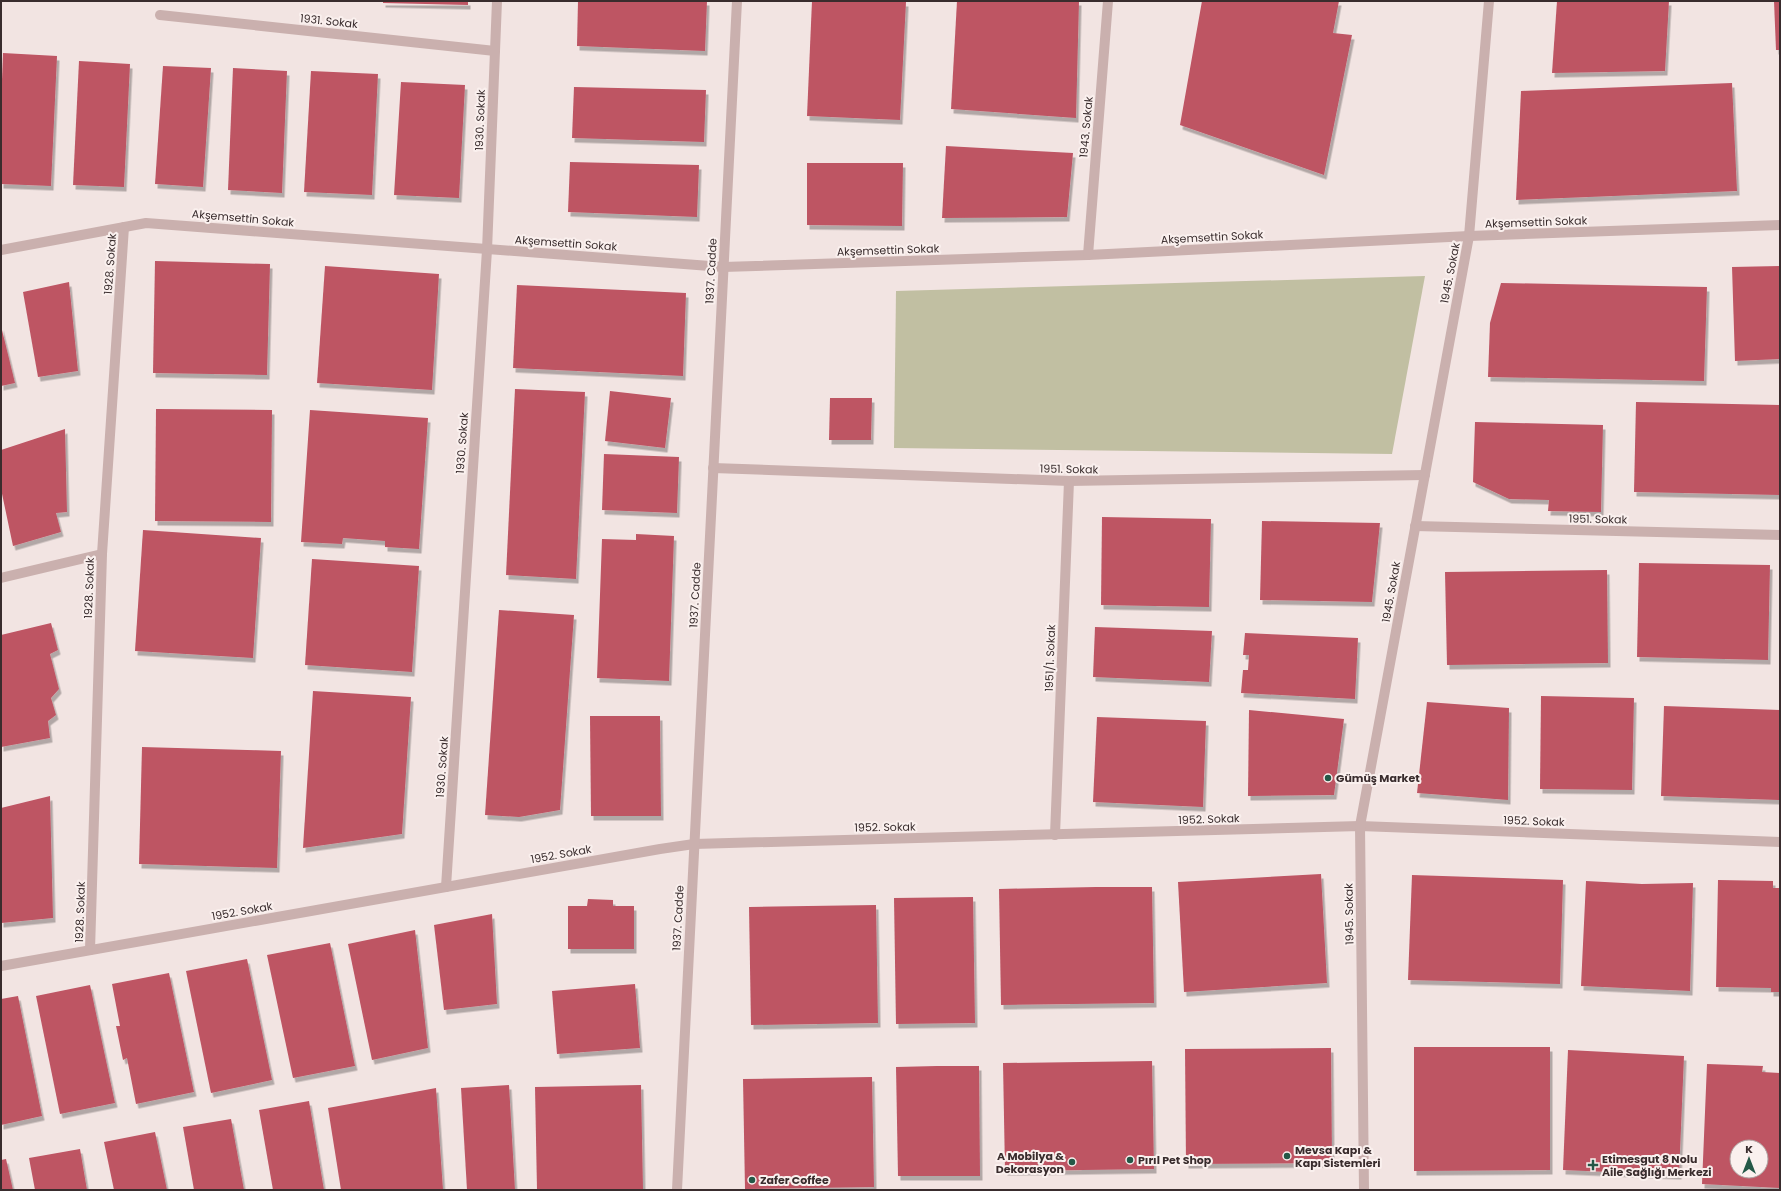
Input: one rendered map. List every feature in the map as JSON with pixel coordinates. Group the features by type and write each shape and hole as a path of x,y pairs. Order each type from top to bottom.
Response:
{"street":[{"name":"1930. Sokak","path":"446,887 487,250 498,1"},
{"name":"1937. Cadde","path":"677,1190 737,1"},
{"name":"1943. Sokak","path":"1088,255 1108,1"},
{"name":"1945. Sokak","path":"1364,1190 1360,826 1469,236 1489,1"},
{"name":"1931. Sokak","path":"160,15 495,51"},
{"name":"Akşemsettin Sokak","path":"1,250 146,223 723,267 1088,255 1469,236 1780,225"},
{"name":"1928. Sokak","path":"90,950 102,554 124,227"},
{"name":"1951. Sokak","path":"713,468 1068,482 1425,475"},
{"name":"1951/1. Sokak","path":"1055,835 1068,482"},
{"name":"1951. Sokak","path":"1415,526 1780,535"},
{"path":"1,578 102,554"},
{"name":"1952. Sokak","path":"1,966 694,844 1360,826 1780,842"}],"shaded area":[{"path":"1425,276 1392,454 894,448 896,291"}],"building":[{"path":"383,1 468,1 468,5 383,3"},
{"path":"578,1 707,1 705,51 577,46"},
{"path":"812,1 906,2 900,120 807,116"},
{"path":"957,1 1079,1 1076,118 951,109"},
{"path":"1202,1 1339,1 1333,33 1352,35 1324,175 1180,125"},
{"path":"1557,1 1669,1 1665,71 1552,73"},
{"path":"1774,1 1780,1 1780,50 1776,50"},
{"path":"3,53 57,56 51,186 1,184"},
{"path":"79,61 130,64 124,187 73,185"},
{"path":"163,66 211,68 203,187 155,184"},
{"path":"233,68 287,71 282,193 228,190"},
{"path":"311,71 378,74 372,195 304,192"},
{"path":"401,82 465,85 459,198 394,195"},
{"path":"1732,83 1737,191 1516,200 1521,91"},
{"path":"574,87 706,90 704,142 572,138"},
{"path":"946,146 1073,153 1067,217 942,218"},
{"path":"570,162 699,165 697,217 568,212"},
{"path":"807,163 903,163 902,226 807,225"},
{"path":"155,261 270,264 267,375 153,373"},
{"path":"325,266 439,274 432,390 317,383"},
{"path":"1780,266 1780,359 1735,361 1732,267"},
{"path":"69,282 78,371 38,377 23,292"},
{"path":"1501,283 1707,287 1704,381 1488,377 1490,323"},
{"path":"517,285 686,293 683,376 513,368"},
{"path":"1,326 15,383 1,386"},
{"path":"515,389 585,392 576,579 506,575"},
{"path":"610,391 671,398 665,448 605,441"},
{"path":"830,398 872,398 871,440 829,440"},
{"path":"1636,402 1780,405 1780,495 1634,492"},
{"path":"156,409 272,410 271,522 155,521"},
{"path":"310,410 428,418 419,549 385,547 385,541 343,538 342,544 301,542"},
{"path":"1475,422 1603,425 1601,512 1548,511 1549,500 1509,499 1473,482"},
{"path":"65,429 67,512 56,513 61,532 13,546 1,489 1,450"},
{"path":"604,454 679,457 677,513 602,510"},
{"path":"1102,517 1211,519 1209,607 1101,605"},
{"path":"1262,521 1380,523 1372,602 1260,600"},
{"path":"143,530 261,538 253,658 135,651"},
{"path":"636,534 674,536 669,681 597,678 602,539 636,540"},
{"path":"312,559 419,566 412,672 305,665"},
{"path":"1639,563 1770,565 1768,660 1637,657"},
{"path":"1607,570 1608,663 1447,665 1445,572"},
{"path":"499,610 574,615 560,810 519,817 485,815"},
{"path":"51,623 58,650 50,654 59,689 51,698 56,715 48,721 50,738 1,747 1,635"},
{"path":"1095,627 1212,631 1209,682 1093,677"},
{"path":"1245,633 1358,638 1355,699 1241,693 1243,670 1248,670 1249,655 1243,655"},
{"path":"313,691 411,697 402,834 303,848"},
{"path":"1541,696 1634,698 1632,790 1540,789"},
{"path":"1427,702 1509,708 1508,800 1417,793"},
{"path":"1664,706 1780,710 1779,800 1661,796"},
{"path":"1249,710 1344,719 1334,795 1248,796"},
{"path":"590,716 660,716 661,816 591,816"},
{"path":"1097,717 1206,721 1203,807 1093,802"},
{"path":"142,747 281,751 277,868 139,864"},
{"path":"50,796 53,918 1,923 1,808"},
{"path":"1321,874 1327,983 1184,992 1178,882"},
{"path":"1412,875 1563,880 1560,984 1408,980"},
{"path":"1718,880 1773,881 1773,888 1780,888 1780,992 1771,992 1771,988 1716,987"},
{"path":"1586,881 1642,884 1693,883 1690,991 1581,986"},
{"path":"1152,887 1154,1003 1001,1005 999,889"},
{"path":"973,897 975,1023 896,1024 894,898"},
{"path":"588,899 613,900 613,906 634,906 634,949 568,949 568,906 587,906"},
{"path":"876,905 878,1023 751,1025 749,907"},
{"path":"492,914 497,1004 444,1010 434,925"},
{"path":"415,930 428,1048 372,1060 348,944"},
{"path":"330,943 355,1066 293,1078 267,955"},
{"path":"247,959 272,1080 211,1093 186,971"},
{"path":"169,973 194,1092 136,1104 127,1058 123,1060 116,1026 120,1026 112,984"},
{"path":"635,984 640,1048 557,1054 552,991"},
{"path":"90,985 115,1103 60,1114 36,996"},
{"path":"18,996 42,1116 1,1125 1,999"},
{"path":"1414,1047 1550,1047 1550,1170 1414,1171"},
{"path":"1331,1048 1332,1163 1186,1164 1185,1049"},
{"path":"1568,1050 1684,1056 1679,1175 1563,1170"},
{"path":"1152,1061 1154,1169 1005,1171 1003,1063"},
{"path":"1707,1064 1763,1066 1762,1072 1780,1073 1780,1188 1702,1184"},
{"path":"979,1066 980,1176 898,1176 896,1067"},
{"path":"872,1077 874,1187 745,1189 743,1079"},
{"path":"509,1085 515,1190 467,1190 461,1088"},
{"path":"641,1085 643,1190 537,1190 535,1087"},
{"path":"436,1088 443,1190 341,1190 328,1108"},
{"path":"309,1101 324,1190 273,1190 259,1110"},
{"path":"231,1119 244,1190 194,1190 183,1127"},
{"path":"155,1132 167,1190 114,1190 104,1142"},
{"path":"80,1149 87,1190 35,1190 29,1158"},
{"path":"6,1159 13,1190 1,1190 1,1160"}],"place":[{"name":"Gümüş Market","path":"1328,778"},
{"name":"Mevsa Kapı & Kapı Sistemleri","path":"1287,1156"},
{"name":"Pırıl Pet Shop","path":"1130,1160"},
{"name":"A Mobilya & Dekorasyon","path":"1072,1162"},
{"name":"Etimesgut 8 Nolu Aile Sağlığı Merkezi","path":"1593,1165"},
{"name":"Zafer Coffee","path":"752,1180"}]}
